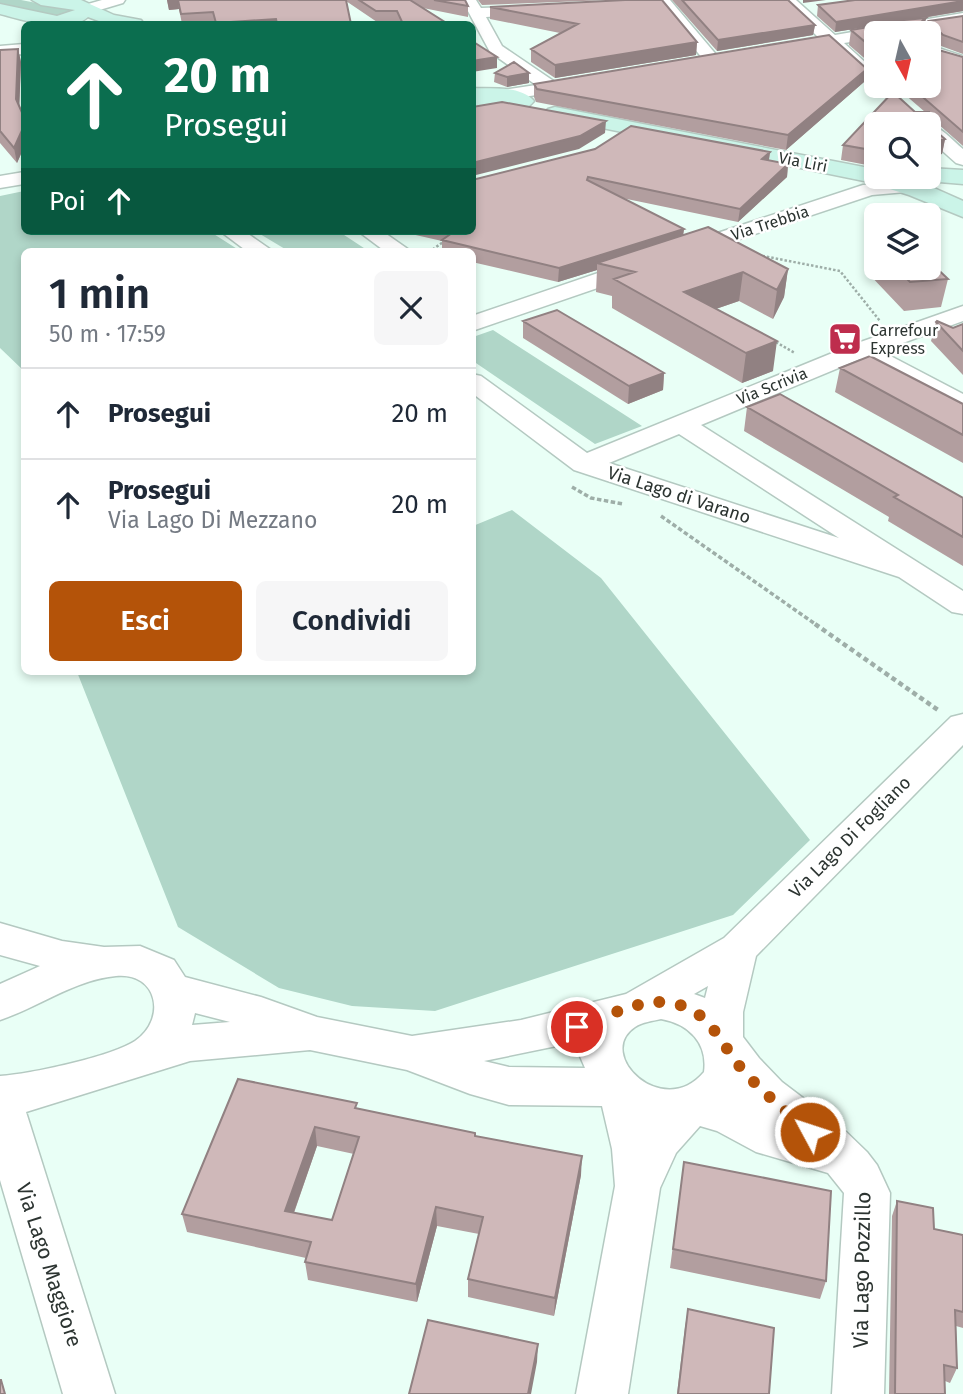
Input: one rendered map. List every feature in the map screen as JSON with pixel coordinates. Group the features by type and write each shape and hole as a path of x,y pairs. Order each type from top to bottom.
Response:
{"main road":[{"path":"41,0 54,17"},
{"path":"54,17 81,15 91,4 110,19 120,21"},
{"path":"0,9 81,21"},
{"name":"Via Liri","path":"491,98 864,173"},
{"path":"941,171 962,163"},
{"path":"929,189 963,210"}],"street":[{"path":"91,4 118,0"},
{"path":"659,2 713,61"},
{"path":"472,6 556,8"},
{"path":"472,6 496,49 552,88"},
{"path":"793,6 822,8"},
{"path":"793,6 864,70"},
{"path":"942,22 963,18"},
{"path":"779,50 864,35"},
{"path":"0,51 21,49"},
{"path":"942,55 963,62"},
{"path":"491,98 528,95 593,81"},
{"path":"609,141 629,128"},
{"path":"941,141 962,163"},
{"path":"0,182 21,178"},
{"name":"Via Trebbia","path":"476,322 870,189"},
{"path":"235,235 257,248"},
{"path":"374,235 395,248"},
{"path":"476,299 498,313"},
{"name":"Via Scrivia","path":"574,472 679,423 963,313"},
{"path":"862,350 963,404"},
{"name":"Via Lago di Varano","path":"476,385 574,472 906,569"},
{"name":"Via Lago di Varano","path":"679,423 963,605"},
{"name":"Via Lago Di Fogliano","path":"633,1007 738,949 954,719"},
{"path":"0,939 62,957 142,964 155,970 172,990 175,1005 173,1022 165,1038 151,1053"},
{"path":"633,1007 610,1022 602,1037 604,1071 618,1089 636,1102 653,1107 672,1109 691,1106 706,1099 723,1080 727,1069 722,1012 738,949"},
{"path":"0,1003 72,970 112,960"},
{"path":"172,990 261,1014 315,1034 410,1053 470,1076 509,1086 618,1089"},
{"path":"410,1053 524,1038 577,1027 633,1007 661,1002 688,1009 711,1024 723,1041"},
{"path":"1,1096 29,1093 190,1043 315,1034"},
{"name":"Via Lago Pozzillo","path":"723,1041 744,1071 765,1094 856,1170 867,1193 858,1394"},
{"path":"602,1394 637,1188 635,1149 618,1089"},
{"name":"Via Lago Maggiore","path":"1,1096 11,1188 89,1394"},
{"path":"691,1106 727,1115 772,1138 840,1156"},
{"path":"637,1188 659,1140 691,1106"}],"path":[{"path":"435,248 449,238"},
{"path":"705,244 840,271 894,338"},
{"path":"574,472 591,498 635,507"},
{"path":"656,513 954,719"}],"green space":[{"path":"0,0 21,0 73,10 47,16 0,3"},
{"path":"21,192 21,235 215,235 236,248 21,248 21,368 0,348 0,196"},
{"path":"262,235 344,235 364,248 283,248"},
{"path":"493,330 642,426 595,444 476,363 476,336"},
{"path":"512,510 601,578 810,840 733,915 435,1011 352,1006 279,988 178,927 78,675 476,675 476,525"}],"building":[{"path":"178,0 346,0 350,21 215,21 213,12 181,14"},
{"path":"359,0 410,0 443,21 402,21 397,11 376,11"},
{"path":"434,0 465,0 468,6"},
{"path":"662,0 697,42 555,65 531,49 578,24 490,7"},
{"path":"682,0 788,0 815,25 718,40"},
{"path":"855,0 963,1 836,22 818,5"},
{"path":"963,16 963,42 942,34 942,21 929,21"},
{"path":"926,18 922,21 893,21"},
{"path":"864,28 864,41 851,30"},
{"path":"829,35 864,66 864,72 788,135 537,89 534,84"},
{"path":"476,44 497,57 476,60"},
{"path":"18,49 16,99 21,110 21,133 14,148 0,131 0,50"},
{"path":"942,51 963,57 963,132 924,98 942,98"},
{"path":"514,62 529,73 507,77 495,73"},
{"path":"887,98 900,98 915,112 874,112"},
{"path":"502,102 606,121 580,136 476,162 476,106"},
{"path":"864,123 864,149 843,145"},
{"path":"631,126 770,152 762,159 788,164 740,209 588,177 587,180 684,229 559,268 442,240 449,235 476,235 476,179 595,149"},
{"path":"708,227 788,269 777,290 743,272 684,292 777,341 746,353 614,279 635,272 597,263"},
{"path":"557,310 664,373 629,386 523,321"},
{"path":"936,322 953,328 963,324 963,351"},
{"path":"870,356 963,404 963,435 840,368"},
{"path":"780,394 963,498 963,537 894,497 898,495 747,407"},
{"path":"238,1079 357,1103 355,1108 475,1133 475,1136 582,1156 555,1298 468,1279 483,1217 436,1207 416,1284 305,1262 311,1242 182,1214","holes":["315,1127 359,1137 332,1220 285,1211"]},
{"path":"684,1162 831,1191 826,1281 673,1249"},
{"path":"897,1201 933,1208 934,1229 963,1235 963,1312 955,1310 957,1368 944,1365 945,1394 895,1394"},
{"path":"688,1309 774,1328 769,1394 678,1394"},
{"path":"428,1320 538,1344 528,1394 409,1394"},
{"path":"1,1380 5,1394 0,1394"}],"place":[{"name":"Carrefour Express","path":"845,339"}],"route":[{"path":"577,1027 642,1004 661,1002 679,1005 697,1013 711,1024 744,1071 765,1094 810,1132"}]}
